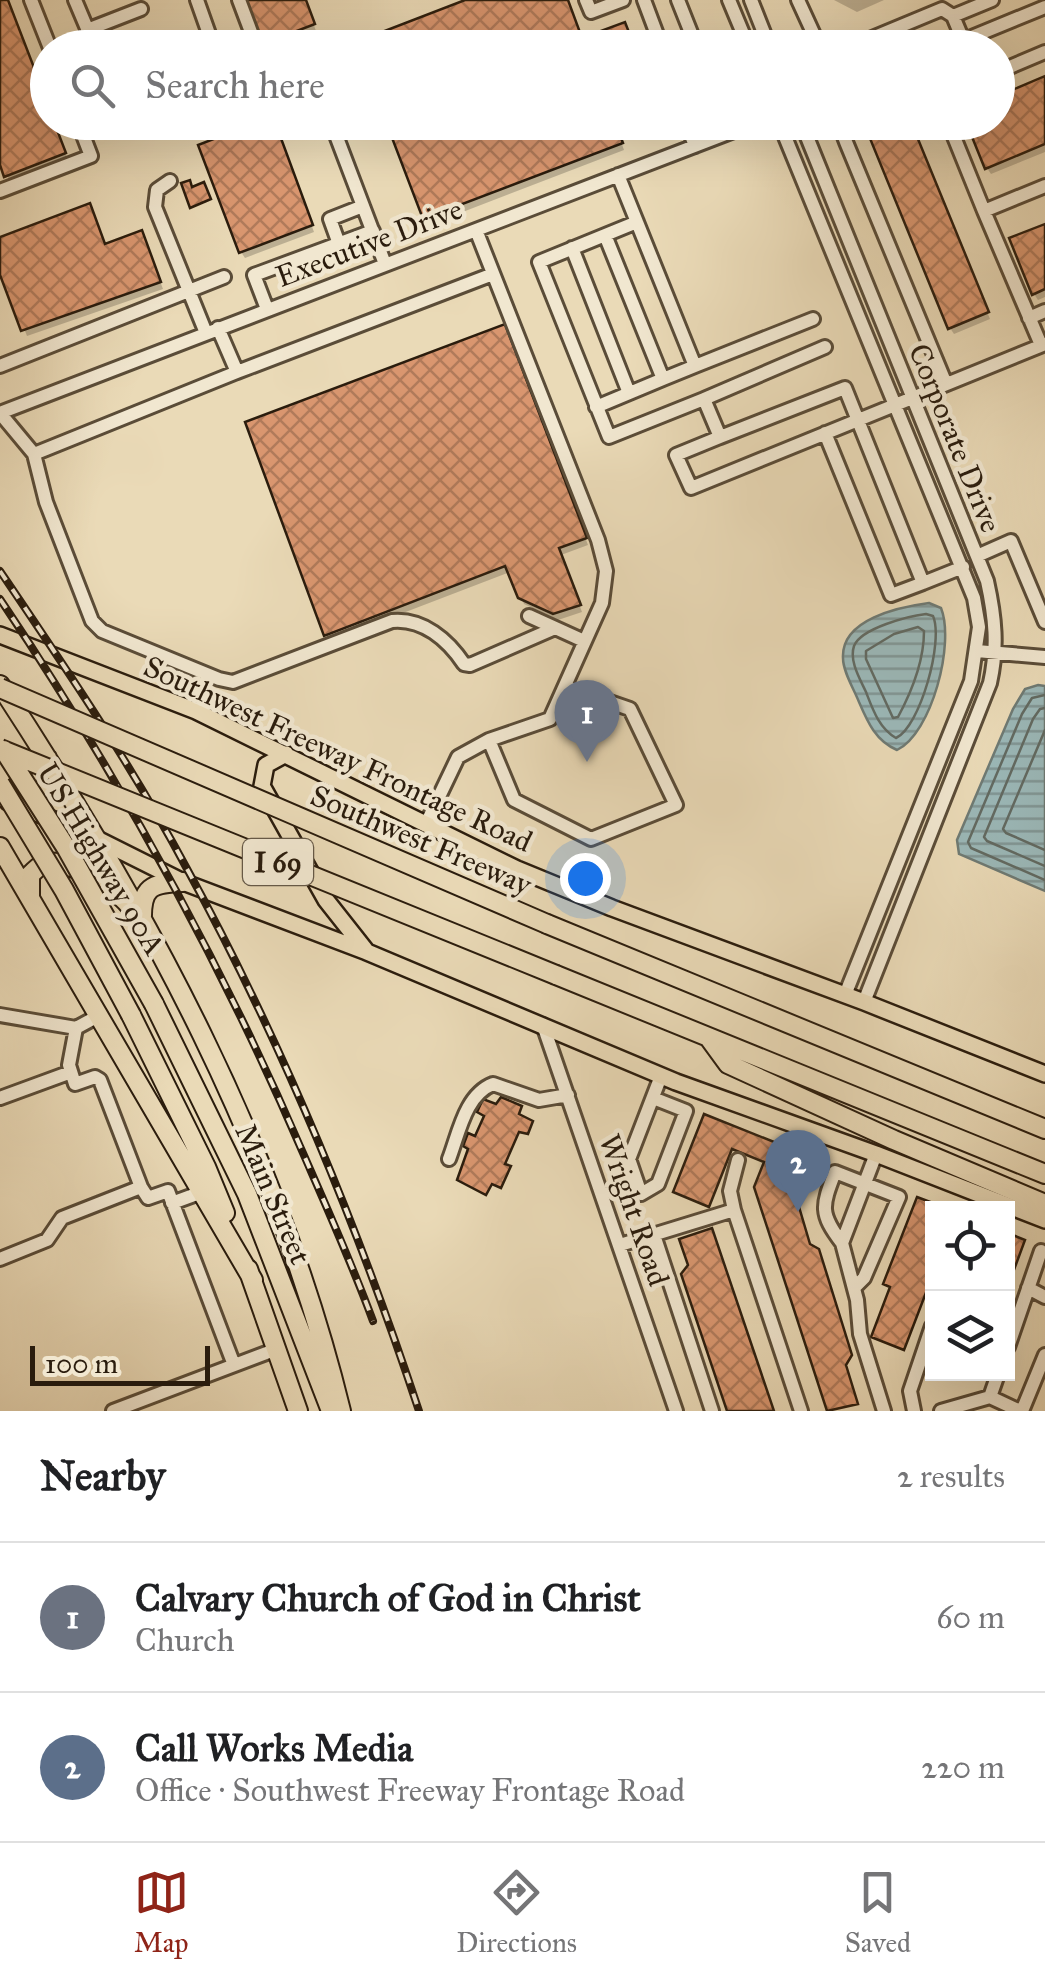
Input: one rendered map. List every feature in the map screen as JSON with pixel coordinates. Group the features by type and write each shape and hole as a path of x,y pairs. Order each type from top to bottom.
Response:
{"highway":[{"path":"0,686 98,839 186,1004 249,1134 322,1332 341,1411"},
{"name":"Southwest Freeway","path":"0,686 548,924 1045,1126"},
{"name":"US Highway 90A","path":"0,746 67,849 154,1004"},
{"name":"I 69","path":"0,746 1045,1174"},
{"path":"0,798 41,794 49,780 47,757"},
{"name":"US Highway 90A","path":"0,784 64,890 130,1015"},
{"path":"0,848 253,1280"},
{"path":"30,900 30,875 41,865 57,862 121,895 142,922"},
{"path":"142,922 142,902 147,892 157,883 183,882"},
{"name":"Main Street","path":"154,1004 248,1194 331,1411"},
{"name":"Main Street","path":"130,1015 206,1167 253,1280 298,1411"},
{"path":"709,1038 728,1064 1045,1204"}],"main road":[{"name":"Southwest Freeway Frontage Road","path":"0,634 196,711 517,869 1045,1074"},
{"path":"286,754 266,766 262,786 326,900 366,952"},
{"path":"0,798 98,839 183,882 366,952 661,1076 1045,1220"}],"street":[{"path":"32,0 43,30"},
{"path":"75,0 88,30 141,9"},
{"path":"197,0 208,30"},
{"path":"239,0 247,30"},
{"path":"586,0 591,12 623,0"},
{"path":"644,0 655,30"},
{"path":"678,0 690,30"},
{"path":"729,0 742,30"},
{"path":"751,0 763,30"},
{"path":"798,0 812,30"},
{"path":"953,16 992,0"},
{"path":"987,30 1045,7"},
{"path":"891,30 942,9 953,16 958,30"},
{"path":"1015,65 1045,52"},
{"path":"0,190 91,156 85,140"},
{"path":"338,140 385,264"},
{"path":"693,140 695,146"},
{"name":"Executive Drive","path":"0,413 710,140"},
{"name":"Corporate Drive","path":"786,140 963,567 979,627 971,681 845,995"},
{"name":"Corporate Drive","path":"808,140 987,581 995,616 996,654 990,683 864,1002"},
{"path":"846,140 946,384"},
{"path":"923,583 857,420 844,388 676,455 691,488 857,420 893,405 1043,344 955,140"},
{"path":"618,175 695,366"},
{"path":"170,182 157,190 155,207 190,292 237,372"},
{"path":"984,211 1045,186"},
{"path":"339,244 330,218 363,206"},
{"path":"637,222 538,262 609,437 825,346"},
{"path":"426,824 458,757 489,740 550,719 602,603 606,570 598,540 476,230"},
{"path":"267,309 254,275 372,231"},
{"path":"605,235 663,379"},
{"path":"572,248 629,393"},
{"path":"34,454 494,274"},
{"path":"0,366 224,278"},
{"path":"1029,318 1045,311"},
{"path":"596,407 813,319"},
{"path":"704,398 720,437"},
{"path":"0,413 34,454 42,491 92,620 102,630 220,679 233,682 392,620 407,619 449,642 464,664 470,665 555,628"},
{"path":"825,433 891,595 963,567"},
{"path":"977,556 1011,542 1045,622"},
{"path":"529,616 584,641"},
{"path":"977,650 1045,657"},
{"path":"489,740 514,800 591,839 676,806 630,710 566,686"},
{"path":"0,1014 76,1028 100,1015"},
{"name":"Wright Road","path":"543,1025 676,1411"},
{"path":"76,1028 69,1065 76,1084 95,1077 100,1080 141,1187 148,1198 168,1192 234,1365"},
{"path":"0,1098 72,1072"},
{"path":"653,1098 686,1111 658,1184 641,1194 629,1159 661,1076"},
{"path":"449,1160 469,1105 480,1089 493,1084 538,1100 568,1095"},
{"path":"842,1243 876,1154"},
{"path":"738,1160 730,1190 734,1210 801,1411"},
{"path":"854,1288 864,1278 899,1197 835,1172 822,1206 829,1226 842,1243 854,1288 860,1334 884,1411"},
{"path":"0,1258 48,1240 62,1218 141,1187"},
{"path":"172,1203 202,1192"},
{"path":"620,1245 734,1210"},
{"path":"654,1235 712,1411"},
{"path":"1015,1326 1041,1251"},
{"path":"1028,1288 1045,1296"},
{"path":"914,1411 910,1391 925,1347"},
{"path":"113,1411 276,1349"},
{"path":"941,1411 990,1398 1021,1411 1045,1354"},
{"path":"990,1398 996,1381"}],"water":[{"path":"929,603 941,608 945,623 942,664 921,726 897,750 878,736 866,717 845,669 845,645 851,634 874,617"},
{"path":"1045,686 1045,891 959,854 957,840 1013,709 1025,689"}],"building":[{"path":"0,0 8,0 30,57 30,140 61,140 66,153 4,177 0,165"},
{"path":"246,0 306,0 315,24 299,30 258,30"},
{"path":"465,0 568,0 579,30 387,30"},
{"path":"625,22 628,30 604,30"},
{"path":"1045,76 1045,144 985,169 973,140 1015,140 1015,89"},
{"path":"211,140 282,140 313,225 239,253 198,145"},
{"path":"393,140 622,140 623,143 423,219"},
{"path":"871,140 918,140 989,312 948,329"},
{"path":"190,180 192,187 204,182 211,199 190,208 181,183"},
{"path":"90,203 105,244 142,230 161,282 21,331 0,275 0,237"},
{"path":"1045,224 1045,289 1032,295 1009,238"},
{"path":"505,324 587,538 559,548 581,605 553,614 518,598 505,566 324,636 245,422"},
{"path":"501,1097 522,1106 519,1114 533,1121 528,1134 519,1132 505,1164 511,1166 501,1188 492,1184 486,1195 457,1180 468,1149 463,1146 468,1133 475,1136 484,1116 477,1112 483,1099 496,1104"},
{"path":"704,1114 814,1158 797,1200 810,1244 819,1249 852,1355 846,1365 858,1404 827,1411 754,1187 764,1162 732,1149 709,1207 673,1192"},
{"path":"917,1197 928,1201 925,1295 904,1350 871,1337 890,1287 883,1284"},
{"path":"712,1228 774,1411 727,1411 681,1274 688,1265 679,1239"},
{"path":"1015,1236 1025,1240 1015,1267"}],"railway":[{"path":"0,571 120,753 221,932 315,1134 370,1271 419,1411"},
{"path":"0,599 126,800 201,938 271,1080 373,1321"}],"place":[{"name":"Calvary Church of God in Christ","path":"587,762"},
{"name":"Call Works Media","path":"798,1212"}]}
